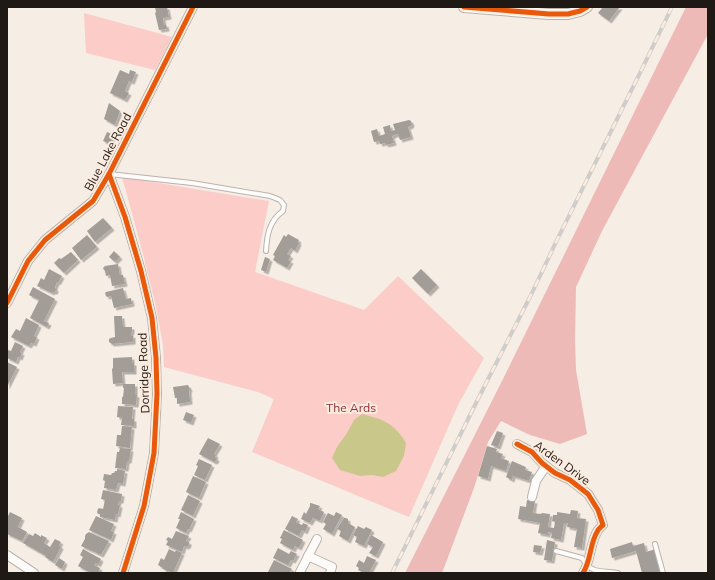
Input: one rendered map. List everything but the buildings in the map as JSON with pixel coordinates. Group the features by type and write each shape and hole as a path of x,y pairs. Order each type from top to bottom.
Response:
{"street":[{"path":"464,7 549,14 568,14 580,12 587,7"},
{"name":"Blue Lake Road","path":"7,303 28,261 45,240 93,201 109,174 190,9"},
{"name":"Dorridge Road","path":"109,174 125,217 141,271 152,318 156,358 157,394 154,453 144,506 123,573"},
{"name":"Arden Drive","path":"517,444 532,452 555,473 570,480 588,494 598,510 604,524 597,531 585,569"},
{"path":"532,497 536,481 546,466"},
{"path":"300,572 317,539"},
{"path":"7,555 34,573"},
{"path":"308,556 332,567 330,573"}],"lane":[{"path":"109,174 192,184 270,196 280,200 284,205 283,211 277,215 269,229 266,242 266,251"},
{"path":"655,544 662,573"},
{"path":"556,551 582,558 585,569 618,573"}],"green space":[{"path":"84,13 172,37 155,70 86,53"},
{"name":"The Ards","path":"122,177 269,201 255,272 364,310 398,276 484,358 458,405 409,517 252,452 274,399 258,392 164,367 163,345 156,307"}],"shaded area":[{"path":"686,7 708,7 708,34 602,231 576,287 576,370 587,434 560,444 530,435 501,421 488,442 474,488 442,573 405,573 503,379"},
{"path":"362,414 388,423 397,431 406,443 404,456 396,471 383,477 372,475 360,476 340,470 332,458 354,420"}],"railway":[{"path":"392,573 532,293 672,7"}],"cycle path":[{"path":"7,303 28,261 45,240 93,201 109,174 193,7"},
{"path":"464,7 549,14 568,14 580,11 587,7"},
{"path":"109,174 125,217 141,271 152,318 156,358 157,394 154,453 144,506 123,573"},
{"path":"517,444 532,452 542,463 555,473 570,480 588,494 598,510 603,525 595,536 588,563 583,573"}]}
